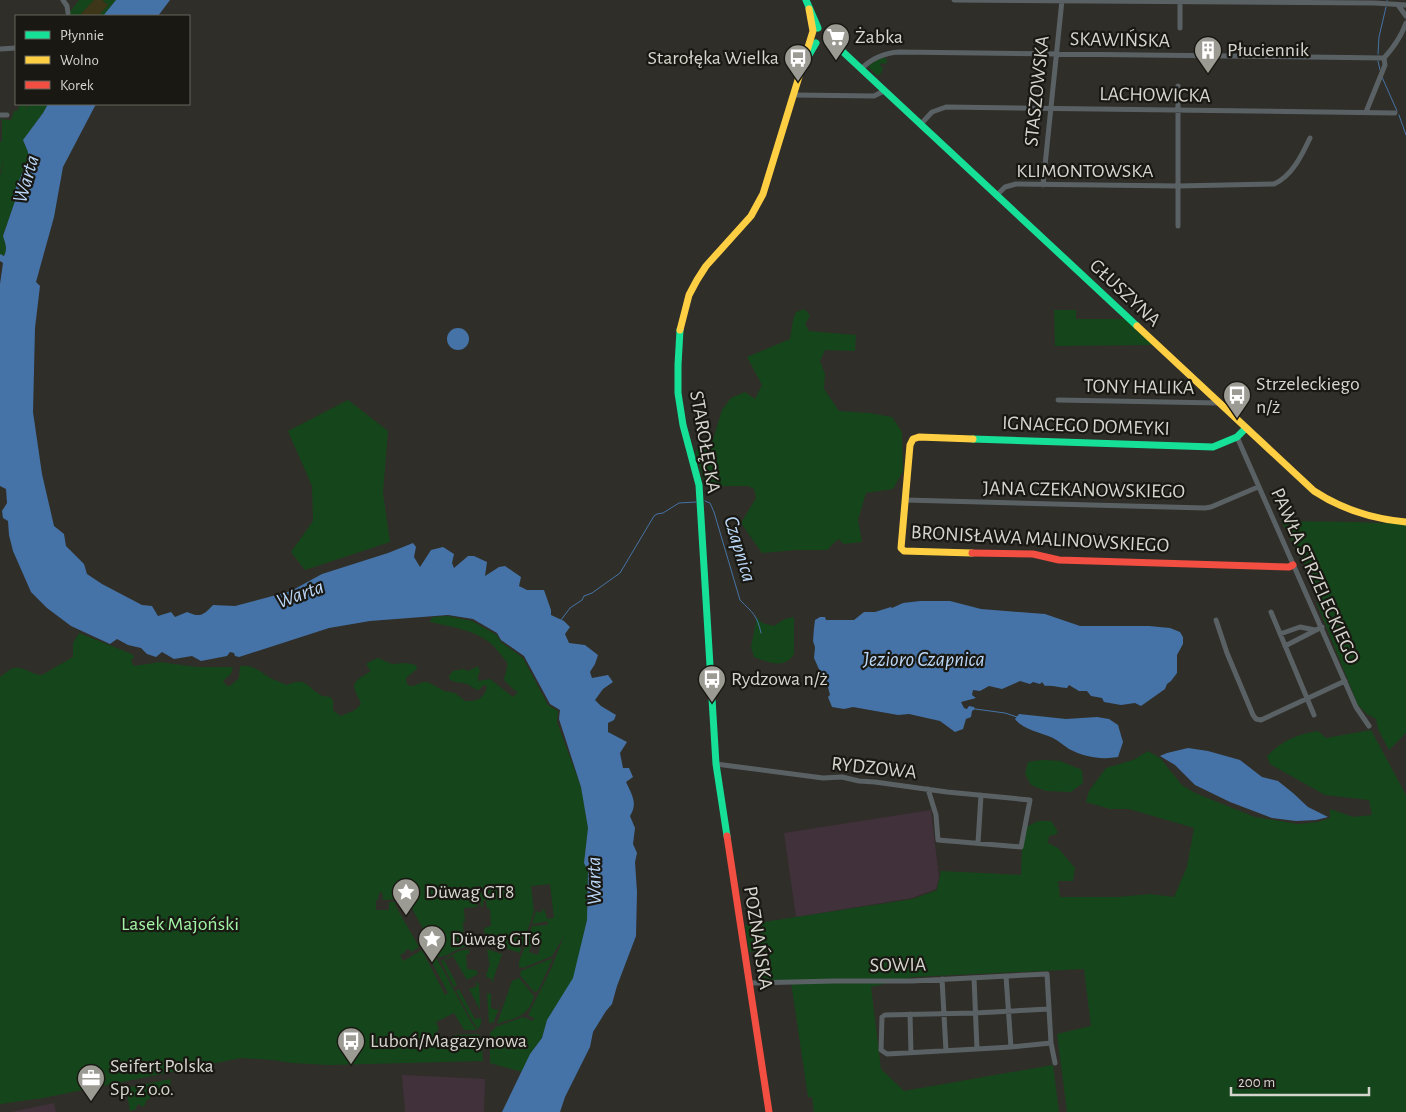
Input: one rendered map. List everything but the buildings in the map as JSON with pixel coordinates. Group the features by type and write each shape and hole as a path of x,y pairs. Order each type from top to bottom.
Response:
{"street":[{"path":"63,0 68,12"},
{"name":"STAROŁĘCKA","path":"716,766 699,485 682,423 678,399 681,323 689,294 699,276 713,257 743,227 761,199 804,64 818,37 806,0"},
{"path":"954,0 1305,2 1406,5"},
{"name":"STASZOWSKA","path":"1043,185 1062,1"},
{"path":"1180,1 1180,28"},
{"path":"1398,5 1406,16"},
{"path":"1366,112 1385,65 1384,58 1394,48 1406,23"},
{"name":"GŁUSZYNA","path":"818,37 841,51 1314,491 1335,505 1367,518 1406,522"},
{"path":"0,49 15,48"},
{"name":"SKAWIŃSKA","path":"860,69 878,57 894,52 1384,58"},
{"path":"1178,86 1178,186"},
{"path":"794,95 874,96 884,91"},
{"name":"LACHOWICKA","path":"920,125 932,112 946,107 1395,113"},
{"path":"0,115 7,115"},
{"name":"KLIMONTOWSKA","path":"996,196 1002,189 1008,186 1239,186 1269,184 1283,179 1303,152 1310,138"},
{"name":"KLIMONTOWSKA","path":"1178,186 1178,226"},
{"name":"TONY HALIKA","path":"1058,400 1219,403"},
{"name":"IGNACEGO DOMEYKI","path":"919,437 1213,446 1236,437 1246,428"},
{"name":"BRONISŁAWA MALINOWSKIEGO","path":"919,437 914,439 910,445 900,543 904,551 1033,554 1059,560 1289,567 1293,565"},
{"name":"PAWŁA STRZELECKIEGO","path":"1236,437 1356,707 1368,726"},
{"name":"JANA CZEKANOWSKIEGO","path":"905,500 1204,508 1211,507 1258,487"},
{"path":"1271,612 1314,715"},
{"path":"1216,620 1227,653 1256,719 1261,720 1345,681"},
{"path":"1280,634 1300,627 1315,630"},
{"path":"1285,646 1322,627"},
{"name":"RYDZOWA","path":"716,766 824,778 842,777 859,781 928,788 981,798 1030,800 1021,847 978,843"},
{"name":"POZNAŃSKA","path":"716,766 769,1112"},
{"path":"928,788 936,815 938,840 978,843 981,798"},
{"name":"SOWIA","path":"749,983 942,980 1047,974 1049,1009"},
{"path":"1006,976 1011,1047"},
{"path":"974,978 977,1049"},
{"path":"942,980 946,1051"},
{"path":"1051,1043 887,1054 882,1050 882,1017 885,1014 944,1014 1049,1009 1051,1043 1055,1063"},
{"path":"910,1014 911,1053"}],"shaded area":[{"path":"931,810 939,878 936,889 912,898 796,917 784,833"},
{"path":"402,1075 485,1079 484,1112 405,1112"},
{"path":"54,1103 56,1112 11,1112"}],"green space":[{"path":"79,0 94,0 80,15 68,15"},
{"path":"102,0 116,0 104,15 99,15 108,5"},
{"path":"882,57 886,58 887,63 881,63 880,65 883,69 880,75 876,75 868,66"},
{"path":"20,105 28,105 25,111 29,105 47,105 23,140 28,152 28,160 14,192 15,201 3,235 6,248 4,256 0,254 0,176 5,157 0,172 2,121 0,119 11,120 14,111 17,111"},
{"path":"805,309 810,316 805,324 809,331 856,335 855,351 825,350 820,361 825,374 824,389 839,411 892,417 902,432 903,471 893,489 866,493 858,520 862,542 844,544 838,539 827,550 762,553 741,523 756,498 754,489 748,486 721,486 703,479 695,452 699,446 711,446 722,410 731,398 745,392 755,399 762,385 747,357 790,339 796,312"},
{"path":"1054,310 1076,310 1076,319 1125,319 1155,345 1055,346"},
{"path":"348,400 388,431 383,493 390,542 305,570 291,552 313,521 312,486 288,431"},
{"path":"1281,521 1406,524 1406,733 1389,750 1378,729 1376,719 1367,714 1358,705 1317,604 1319,592"},
{"name":"Lasek Majoński","path":"448,616 472,621 497,635 501,642 523,658 548,705 558,711 557,722 581,787 588,828 584,863 588,871 587,920 574,978 547,1020 542,1038 530,1054 522,1072 490,1063 490,1033 496,1027 523,1017 533,1021 534,1018 528,1015 551,969 564,936 552,956 523,968 519,967 519,962 532,926 548,925 547,921 532,924 536,911 541,913 544,908 547,919 554,918 550,884 531,886 534,911 526,935 516,935 516,932 512,932 513,936 526,936 523,945 519,947 521,948 520,953 505,948 502,950 487,944 484,928 491,926 490,909 487,908 486,900 483,901 483,906 481,907 479,886 476,886 477,907 464,908 465,922 463,922 464,943 477,944 461,948 441,957 438,957 407,899 383,900 382,892 379,893 378,900 376,900 376,910 389,910 389,902 400,902 395,905 419,947 411,952 409,949 405,950 406,952 400,955 403,961 422,950 445,995 448,993 425,949 428,949 436,957 477,1030 464,1030 454,1013 436,1022 439,1030 436,1032 445,1041 455,1035 478,1034 481,1038 483,1061 329,1065 241,1058 43,1098 0,1104 0,677 14,668 25,669 42,675 73,657 73,643 79,633 132,654 134,657 131,661 134,666 160,662 197,667 233,667 231,674 223,681 227,686 230,686 239,678 240,666 255,668 287,685 302,682 320,695 330,697 333,700 333,710 340,716 360,705 361,703 354,687 355,684 360,678 371,671 367,663 378,658 392,664 406,663 416,665 417,669 406,678 407,684 410,686 428,682 444,691 455,693 465,701 473,701 480,698 487,686 484,685 477,690 467,684 450,680 449,676 453,671 463,669 468,671 478,666 480,672 478,681 490,679 513,697 518,692 504,680 507,662 492,644 468,631 430,622 432,617","holes":["533,938 542,941 538,955 529,952"]},
{"path":"757,617 762,623 774,626 785,619 794,617 794,654 786,662 776,663 754,657 751,647"},
{"path":"1371,730 1406,795 1406,1112 1067,1112 1057,1034 1091,1026 1084,969 913,977 871,987 881,1069 904,1091 1053,1065 1059,1112 814,1112 812,1097 808,1097 791,982 762,983 758,951 749,952 745,925 913,899 937,890 941,871 1021,875 1022,846 1026,827 1038,821 1051,821 1057,830 1057,834 1049,836 1048,843 1058,848 1075,868 1073,881 1058,881 1060,897 1118,897 1150,894 1174,897 1187,867 1194,828 1129,809 1110,809 1086,802 1089,791 1106,768 1133,760 1148,751 1160,758 1182,785 1195,793 1255,817 1298,824 1318,822 1330,818 1330,809 1353,817 1372,815 1369,800 1325,795 1270,764 1267,756 1285,742 1303,734 1318,731 1326,738"},
{"path":"1042,760 1060,761 1082,770 1083,783 1071,792 1046,791 1031,785 1025,774 1028,762"},
{"path":"469,949 469,954 466,954 467,969 476,970 478,974 467,980 453,956 444,960 457,985 454,987 441,961 459,951"},
{"path":"487,949 502,954 492,983 491,978 487,978 486,972 488,972 488,967 490,967"},
{"path":"553,958 538,991 534,992 520,975 521,971"},
{"path":"519,978 534,996 532,1003 521,1015 497,1024 512,981"},
{"path":"475,981 479,984 480,1010 467,985 470,989 477,986"},
{"path":"459,989 475,1019 481,1018 481,1024 478,1029 456,991"},
{"path":"487,993 491,994 491,1008 498,1010 503,999 493,1023 489,1023"},
{"path":"171,1079 168,1097 152,1092 144,1107 138,1104 135,1110 130,1111 127,1095 130,1087"}],"sand":[{"path":"94,0 102,0 108,5 99,15 80,15"}],"water":[{"path":"116,0 170,0 159,15 104,15"},
{"name":"Warta","path":"47,105 95,105 63,167 54,217 36,282 40,286 35,328 33,412 42,474 54,526 64,534 66,546 84,564 87,574 142,605 152,606 158,616 171,612 175,617 187,612 199,615 213,605 235,606 291,591 322,574 413,543 416,547 414,557 420,567 431,550 443,547 454,554 452,563 454,568 468,556 474,556 487,562 485,576 499,567 505,566 521,577 519,586 527,590 544,590 551,615 564,621 570,627 565,634 569,643 585,645 598,655 590,672 592,678 608,675 613,682 603,689 595,700 616,715 614,720 608,723 608,732 627,742 620,753 623,768 629,768 633,777 626,782 634,803 630,816 635,828 633,844 637,853 635,862 637,892 636,936 612,1004 593,1032 590,1047 565,1097 560,1112 502,1112 530,1054 542,1038 547,1020 573,978 587,920 588,871 584,863 588,828 581,787 559,719 560,710 550,704 524,656 501,640 497,633 473,619 448,615 370,621 329,628 239,657 230,652 227,656 201,661 192,656 174,659 162,652 156,657 147,654 141,648 128,645 117,639 110,644 71,626 47,608 31,592 13,551 8,521 3,518 2,511 7,503 6,489 0,486 0,284 3,263 0,261 0,254 4,256 6,250 3,236 15,201 14,192 28,160 28,152 23,140"},
{"path":"454,328 462,328 469,335 469,343 462,350 454,350 447,343 447,335"},
{"name":"Jezioro Czapnica","path":"950,601 981,609 1045,614 1080,626 1149,626 1170,628 1180,632 1183,637 1183,644 1177,655 1177,673 1165,689 1141,706 1135,703 1121,705 1104,702 1102,698 1091,696 1087,691 1079,691 1069,685 1067,688 1045,686 1042,682 1040,684 1033,682 1030,684 1020,681 1002,689 989,686 980,691 973,690 972,695 976,698 961,702 964,708 967,709 969,706 975,709 972,711 971,717 966,719 963,729 955,732 940,721 909,714 898,715 853,707 844,709 832,707 828,697 830,695 827,683 820,679 822,676 814,658 815,620 825,617 826,620 854,620 864,612 875,612 903,603"},
{"path":"1019,714 1066,719 1097,717 1109,719 1118,725 1123,742 1118,757 1099,758 1075,752 1053,738 1023,726 1015,719"},
{"path":"1188,748 1208,751 1240,760 1262,777 1278,781 1308,807 1328,817 1296,821 1272,818 1230,802 1195,785 1175,765 1160,756"}],"waterway":[{"path":"1378,54 1379,37 1386,7"},
{"path":"1378,61 1380,70"},
{"path":"1382,77 1397,111"},
{"path":"1399,115 1406,135"},
{"name":"Czapnica","path":"705,501 710,503 714,512 740,600 754,615 761,633"},
{"name":"Czapnica","path":"561,620 570,608 582,600 584,596 592,593 620,573 654,516 679,503 696,502"},
{"path":"975,709 1005,713 1017,717"}],"traffic: fast":[{"path":"806,0 818,28"},
{"path":"827,37 1137,326"},
{"path":"809,55 816,43"},
{"path":"680,330 678,393 683,425 699,485 716,764 727,836"},
{"path":"973,439 1213,447 1237,437 1246,428"}],"traffic: slow":[{"path":"680,330 689,295 697,280 706,266 751,216 763,194 813,31 809,9"},
{"path":"1137,326 1314,491 1325,498 1358,512 1381,519 1406,522"},
{"path":"972,553 904,551 901,548 910,445 913,439 919,437 973,439"}],"traffic: jam":[{"path":"972,553 1033,554 1059,560 1289,567 1293,565"},
{"path":"727,836 769,1112"}],"place":[{"name":"Żabka","path":"836,61"},
{"name":"Płuciennik","path":"1208,74"},
{"name":"Starołęka Wielka","path":"798,82"},
{"name":"Strzeleckiego n/ż","path":"1237,419"},
{"name":"Rydzowa n/ż","path":"712,703"},
{"name":"Düwag GT8","path":"406,916"},
{"name":"Düwag GT6","path":"432,963"},
{"name":"Luboń/Magazynowa","path":"351,1065"},
{"name":"Seifert Polska Sp. z o.o.","path":"91,1102"}]}
